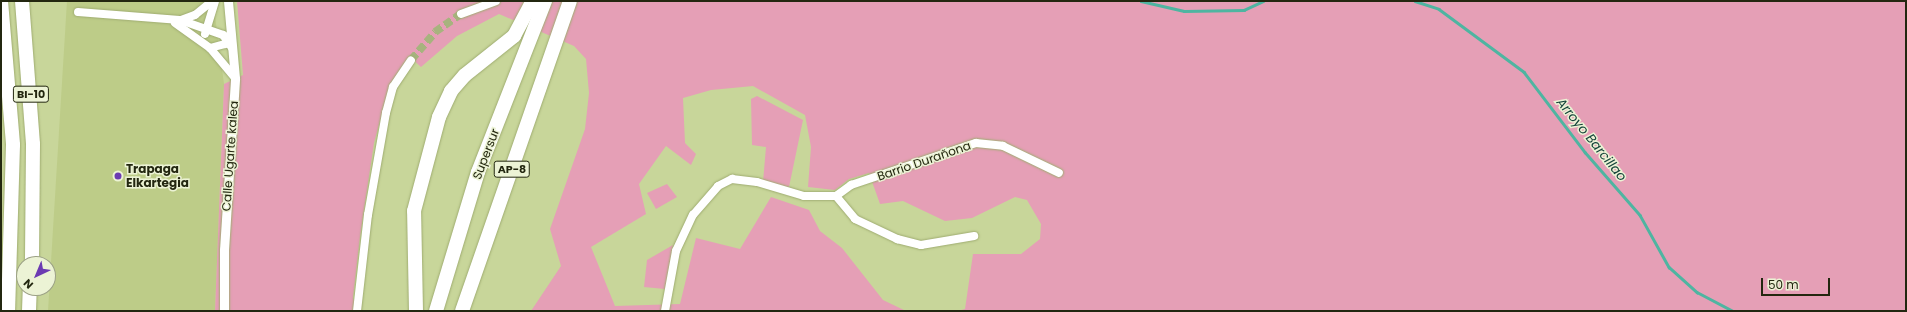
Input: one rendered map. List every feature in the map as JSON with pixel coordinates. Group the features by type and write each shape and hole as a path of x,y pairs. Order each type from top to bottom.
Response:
{"highway":[{"name":"BI-10","path":"1,1 13,145 8,311"},
{"name":"BI-10","path":"22,1 34,144 32,256"},
{"name":"AP-8","path":"416,311 414,211 439,117 451,91 465,76 529,24 533,1"},
{"name":"Supersur","path":"436,311 478,172 529,24 544,1"},
{"name":"AP-8","path":"462,311 570,1"},
{"path":"29,311 30,296"}],"street":[{"path":"180,20 195,15 212,1"},
{"path":"207,45 206,30 215,1"},
{"path":"461,14 496,1"},
{"path":"228,4 228,39 235,66"},
{"name":"Calle Ugarte kalea","path":"224,311 224,250 235,78 228,4"},
{"path":"78,12 180,20 228,39"},
{"path":"165,18 184,27 207,45 235,78"},
{"path":"207,45 228,39"},
{"path":"357,311 386,113 394,87 411,60"},
{"name":"Barrio Durañona","path":"836,196 851,185 976,143 1003,146 1059,173"},
{"path":"664,311 676,252 693,215 718,186 732,179 757,182 804,196 836,196 855,219 897,239 921,245 974,236"}],"shaded area":[{"path":"67,1 213,1 224,84 215,311 48,311 49,296 56,296 56,256 51,256"},
{"path":"237,1 1906,1 1906,311 958,311 965,309 973,254 1021,254 1040,239 1041,224 1027,200 1015,197 972,218 945,221 903,201 880,204 869,173 849,179 835,190 808,187 811,147 805,115 753,86 711,90 683,98 685,143 696,154 691,165 666,146 639,184 646,214 591,247 615,306 680,304 696,238 740,249 771,197 809,210 820,231 842,248 883,300 906,311 531,311 561,266 550,229 585,129 589,93 586,59 574,46 499,14 457,36 421,67 409,56 388,92 374,143 360,237 353,298 360,311 215,311 224,84 243,75"},
{"path":"757,96 803,120 789,187 763,182 766,147 752,145 751,99"},
{"path":"667,184 677,197 656,209 647,193"},
{"path":"673,245 665,289 644,287 647,260"}],"waterway":[{"name":"Arroyo Barcillao","path":"993,1 1096,1"},
{"name":"Arroyo Barcillao","path":"1141,1 1184,11 1244,10 1263,1"},
{"name":"Arroyo Barcillao","path":"1415,1 1439,9 1524,72 1585,152 1640,215 1669,267 1697,292 1733,311"}],"tunnel":[{"path":"411,60 435,32 461,14"}],"place":[{"name":"Trapaga Elkartegia","path":"118,176"}]}
